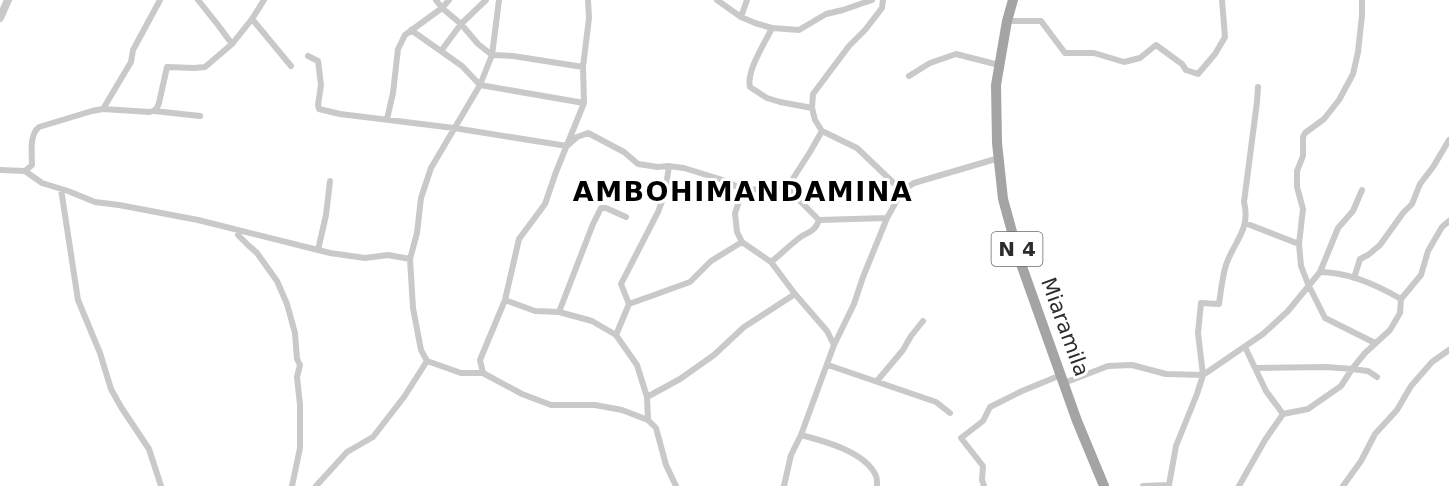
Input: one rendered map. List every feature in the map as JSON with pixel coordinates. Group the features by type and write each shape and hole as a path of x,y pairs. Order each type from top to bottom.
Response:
{"main road":[{"name":"Miaramila","path":"1013,0 996,85 999,158 1004,199 1020,261 1077,421 1104,486"}],"street":[{"path":"0,16 8,0"},
{"path":"103,109 131,62 133,50 160,0"},
{"path":"198,0 232,44"},
{"path":"154,111 159,103 167,67 205,67 232,44 264,0"},
{"path":"436,0 478,44 492,55 583,67"},
{"path":"387,119 393,93 398,49 405,35 442,8 449,0"},
{"path":"441,51 461,24 486,0"},
{"path":"499,0 492,55 480,85 431,168 421,198 417,233 410,259 412,308 421,350 427,361 461,373 483,373 522,394 551,405 595,405 622,410 648,420 656,428 666,465 676,486"},
{"path":"483,373 480,360 505,300 519,239 545,204 584,104 583,67 589,18 588,0"},
{"path":"717,0 741,17 755,23 799,30 826,14 872,0"},
{"path":"741,17 747,0"},
{"path":"883,0 882,8 849,46 813,94 812,108 815,120 822,131 857,148 902,191"},
{"path":"1007,21 1041,21 1065,53 1094,53 1124,62 1140,58 1156,45 1182,64 1186,70 1198,74 1215,54 1225,37 1222,0"},
{"path":"1362,0 1358,52 1353,74 1340,100 1324,119 1305,133 1303,138 1303,156 1297,171 1303,209 1299,244 1301,266 1325,318 1376,343"},
{"path":"252,19 291,66"},
{"path":"772,27 751,72 748,81 750,87 767,98 812,108"},
{"path":"411,30 462,66 480,85 584,104"},
{"path":"909,76 930,63 956,54 999,65"},
{"path":"308,56 318,61 321,85 319,109 340,114 454,128 567,146"},
{"path":"1143,486 1169,485 1176,446 1203,375 1198,333 1202,303 1219,304 1227,263 1245,224 1247,214 1244,202 1258,87"},
{"path":"25,171 32,165 35,131 49,124 103,109 200,116"},
{"path":"787,188 822,131"},
{"path":"567,146 577,136 588,133 624,152 638,164 684,168 726,181 743,190 787,188 819,220 887,218"},
{"path":"1354,278 1360,259 1380,245 1402,213 1412,204 1420,184 1449,140"},
{"path":"784,486 791,455 801,435 834,345 854,304 887,218 902,191 914,183 999,158"},
{"path":"616,335 629,304 621,284 658,212 665,194 669,166"},
{"path":"0,170 25,171 42,183 68,190 96,202 198,220 318,250 365,258 388,255 410,259"},
{"path":"318,250 326,215 330,181"},
{"path":"61,189 78,300 100,353 111,389 150,449 161,486"},
{"path":"743,190 735,213 737,232 741,242 771,262 827,331 834,345"},
{"path":"984,486 983,466 961,438 983,421 990,406 1022,391 1108,366 1132,364 1166,374 1203,375 1263,334 1288,310 1320,272 1338,228 1353,210 1362,190"},
{"path":"559,312 601,208 626,217"},
{"path":"771,262 801,236 816,228 819,220"},
{"path":"1239,486 1265,440 1284,414 1308,409 1341,386 1352,369 1390,330 1400,313 1401,299 1421,275 1428,251 1449,221"},
{"path":"1245,224 1299,244"},
{"path":"239,231 238,235 257,253 277,281 287,304 295,333 297,359 300,365 297,377 300,405 300,448 292,486"},
{"path":"629,304 690,282 711,261 741,242"},
{"path":"1320,272 1336,272 1384,289 1401,299"},
{"path":"647,396 680,380 714,355 744,327 795,294"},
{"path":"505,300 535,311 559,312 592,321 616,335 638,365 647,396 648,420"},
{"path":"876,381 903,350 923,321"},
{"path":"1245,347 1266,391 1284,414"},
{"path":"1344,486 1376,434 1397,410 1411,386 1432,362 1449,350"},
{"path":"316,486 347,452 373,437 404,397 427,361"},
{"path":"828,365 936,402 950,413"},
{"path":"1256,368 1326,367 1368,371 1377,377"},
{"path":"801,435 850,451 868,465 877,477 877,486"}],"district":[{"name":"AMBOHIMANDAMINA","path":"743,191"}]}
